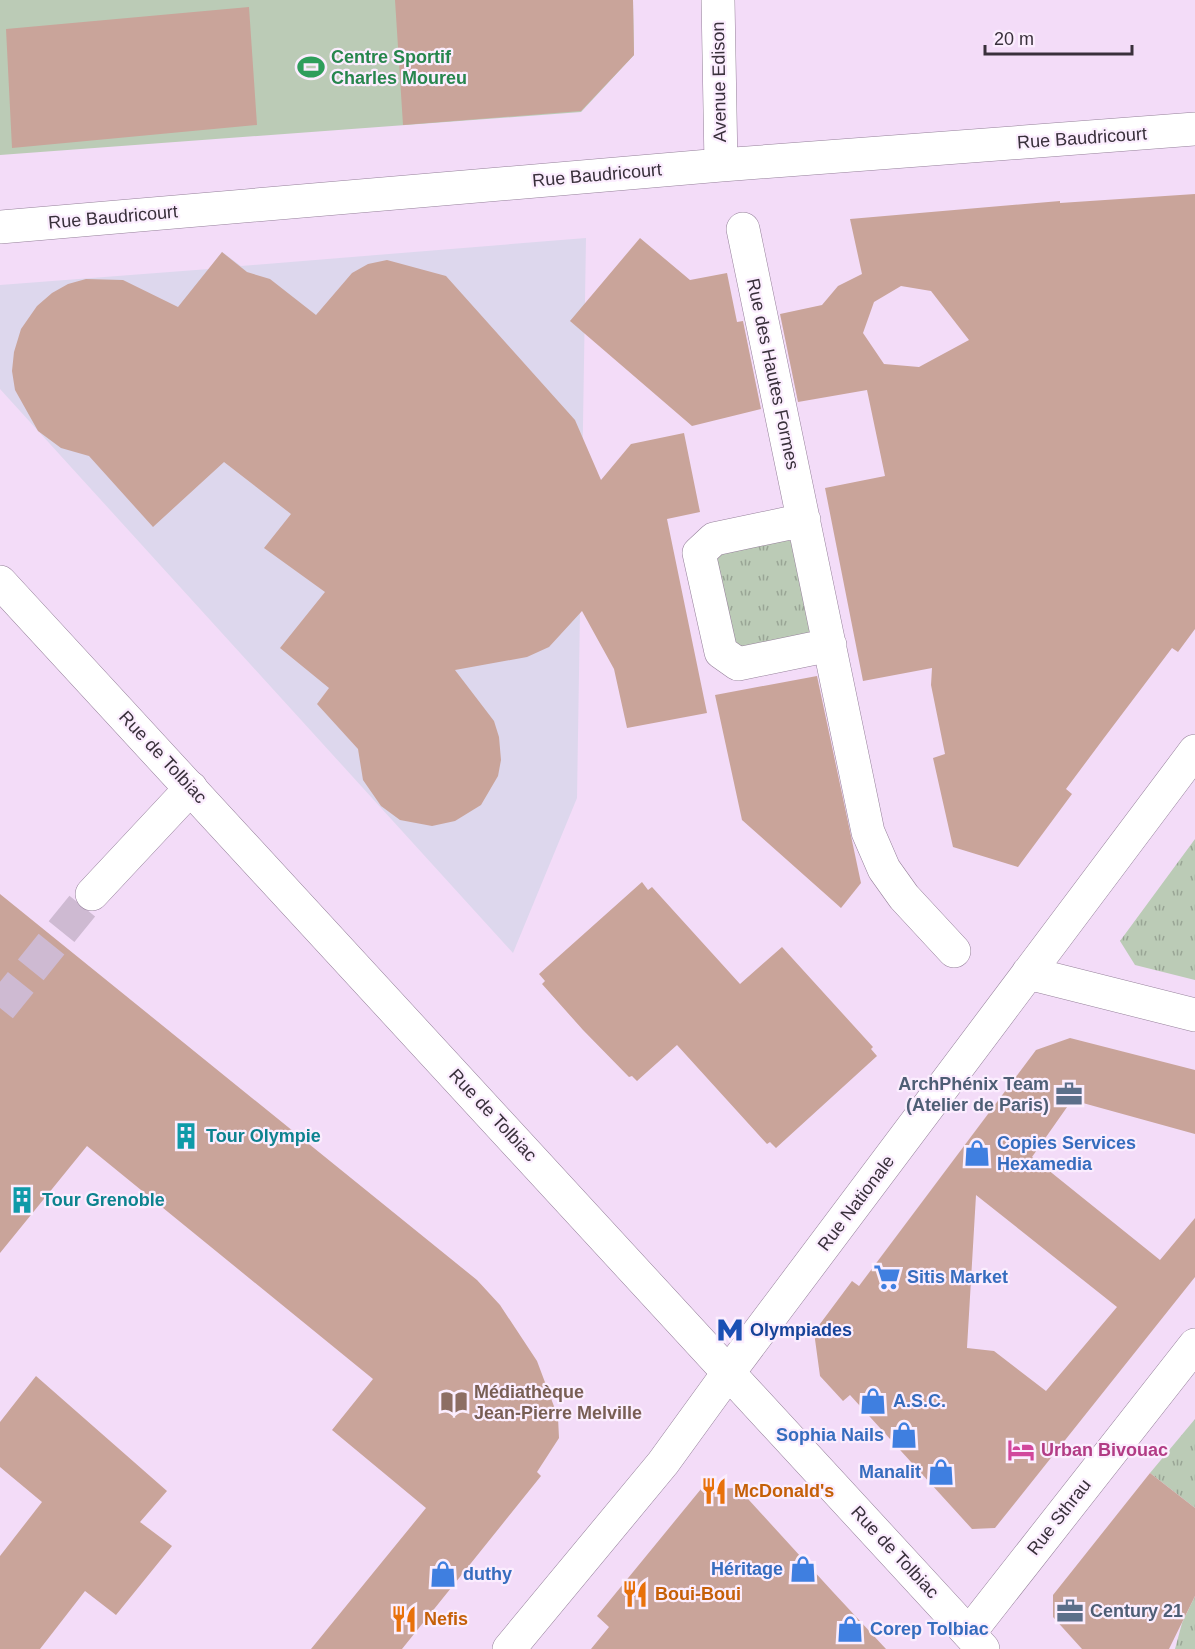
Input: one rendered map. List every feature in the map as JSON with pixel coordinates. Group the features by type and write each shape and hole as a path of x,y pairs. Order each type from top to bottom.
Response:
{"street":[{"name":"Avenue Edison","path":"718,0 721,165"},
{"name":"Rue Baudricourt","path":"0,227 721,165 1195,129"},
{"name":"Rue des Hautes Formes","path":"743,229 868,832 884,869 904,897 954,951"},
{"path":"804,520 714,539 699,553 721,652 738,664 830,645"},
{"name":"Rue de Tolbiac","path":"0,582 976,1641"},
{"name":"Rue Nationale","path":"509,1649 670,1454 1195,751"},
{"path":"92,894 191,788"},
{"path":"1028,973 1195,1015"},
{"name":"Rue Sthrau","path":"976,1641 1195,1346"}],"shaded area":[{"path":"586,238 577,798 513,953 0,389 0,285 209,269 222,252 241,266"}],"green space":[{"name":"Centre Sportif Charles Moureu","path":"0,0 633,0 634,55 581,112 0,155"},
{"path":"783,535 796,546 810,634 735,649 714,561 716,553"},
{"path":"1195,839 1195,980 1135,965 1120,941"},
{"path":"1195,1419 1195,1508 1150,1473"},
{"path":"1195,1596 1195,1649 1175,1649 1182,1623"}],"building":[{"path":"395,0 633,0 634,55 581,111 403,125"},
{"path":"249,7 257,125 12,148 6,29"},
{"path":"1195,194 1195,629 1178,652 1172,648 1066,789 1072,794 1018,867 953,847 933,758 945,754 931,685 932,668 863,681 825,488 885,476 867,390 798,402 780,314 822,305 838,286 862,274 850,219 1060,201 1060,203","holes":["901,286 931,291 969,340 919,367 884,364 863,333 874,302"]},
{"path":"640,238 690,280 727,273 737,322 743,321 761,409 692,426 570,321"},
{"path":"222,252 247,272 270,279 316,315 352,273 368,264 387,260 446,276 575,420 601,480 631,444 684,433 700,512 667,519 707,713 627,728 614,669 582,611 549,647 527,657 455,670 494,721 499,737 501,760 498,776 481,805 455,821 432,826 400,820 381,806 363,780 358,749 317,704 329,688 280,648 325,592 264,548 291,514 224,462 153,527 89,456 61,448 38,431 15,390 12,371 14,352 21,329 37,306 52,293 68,284 86,279 123,280 178,307"},
{"path":"817,676 861,883 841,908 742,820 715,695"},
{"path":"642,882 648,890 652,887 740,984 782,947 873,1047 871,1049 877,1056 776,1148 770,1142 767,1144 677,1045 637,1081 632,1076 629,1077 542,984 545,981 539,974"},
{"path":"0,894 477,1280 500,1305 537,1361 558,1417 559,1438 537,1472 541,1476 402,1649 311,1649 426,1508 332,1430 373,1379 87,1146 0,1253"},
{"path":"1070,1038 1195,1070 1195,1134 1072,1100 1032,1157 1160,1260 1195,1218 1195,1277 995,1528 972,1529 850,1395 843,1401 820,1376 814,1332 852,1281 859,1286 1036,1050","holes":["976,1195 1117,1307 1046,1391 994,1351 967,1348"]},
{"path":"36,1376 167,1491 140,1522 172,1546 116,1615 85,1591 40,1649 0,1649 0,1556 42,1502 0,1467 0,1422"},
{"path":"1150,1473 1195,1508 1195,1596 1169,1649 1082,1649 1053,1617 1053,1595"},
{"path":"738,1488 886,1649 591,1649 609,1627 597,1616 701,1489"}],"tunnel":[{"path":"0,1008 92,894"}],"place":[{"name":"Centre Sportif Charles Moureu","path":"311,67"},
{"name":"ArchPhénix Team (Atelier de Paris)","path":"1069,1094"},
{"name":"Tour Olympie","path":"186,1136"},
{"name":"Copies Services Hexamedia","path":"977,1153"},
{"name":"Tour Grenoble","path":"22,1200"},
{"name":"Sitis Market","path":"887,1277"},
{"name":"Olympiades","path":"730,1330"},
{"name":"A.S.C.","path":"873,1401"},
{"name":"Médiathèque Jean-Pierre Melville","path":"454,1402"},
{"name":"Sophia Nails","path":"904,1435"},
{"name":"Urban Bivouac","path":"1021,1450"},
{"name":"Manalit","path":"941,1472"},
{"name":"McDonald's","path":"714,1491"},
{"name":"Héritage","path":"803,1569"},
{"name":"duthy","path":"443,1574"},
{"name":"Boui-Boui","path":"635,1594"},
{"name":"Century 21","path":"1070,1611"},
{"name":"Nefis","path":"404,1619"},
{"name":"Corep Tolbiac","path":"850,1629"}]}
